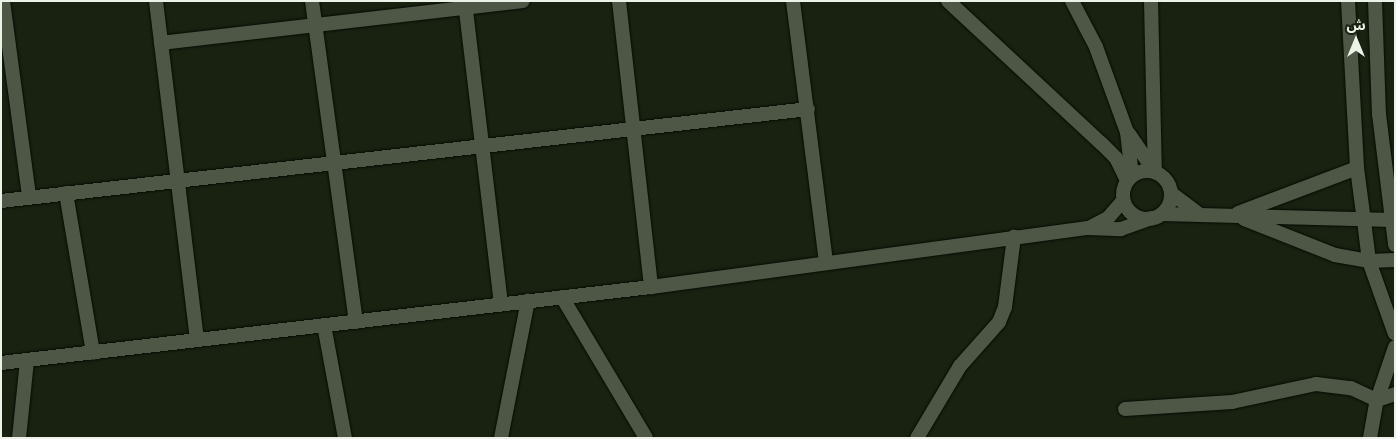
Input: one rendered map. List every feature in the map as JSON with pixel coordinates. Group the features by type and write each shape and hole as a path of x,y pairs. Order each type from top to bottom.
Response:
{"street":[{"path":"4,1 29,197"},
{"path":"156,1 197,340"},
{"path":"312,1 332,162 356,322"},
{"path":"161,43 465,5 523,1"},
{"path":"619,1 636,127 651,287"},
{"path":"793,1 826,263"},
{"path":"948,1 1102,143 1116,158 1129,179"},
{"path":"1,364 651,287 1088,228 1121,229 1156,216 1169,204 1171,193 1166,180 1154,172 1127,132 1096,47 1072,1"},
{"path":"1151,1 1154,172"},
{"path":"1348,1 1357,168 1369,261 1395,334"},
{"path":"1375,1 1379,114 1395,245"},
{"path":"465,5 501,304"},
{"path":"1,201 179,179 808,109"},
{"path":"1088,228 1108,218 1123,201 1129,179 1127,132"},
{"path":"1234,214 1357,168"},
{"path":"1129,179 1139,172 1154,172"},
{"path":"66,193 93,353"},
{"path":"1171,193 1200,214"},
{"path":"1123,201 1131,213 1156,216 1234,214 1364,221 1392,220"},
{"path":"1234,214 1326,252 1369,261 1395,260"},
{"path":"917,438 960,366 999,322 1005,307 1014,237"},
{"path":"562,297 646,438"},
{"path":"501,438 528,301"},
{"path":"324,326 345,438"},
{"path":"1370,438 1377,400 1395,347"},
{"path":"18,438 26,360"},
{"path":"1125,409 1232,402 1316,384 1351,388 1377,400 1395,394"}]}
